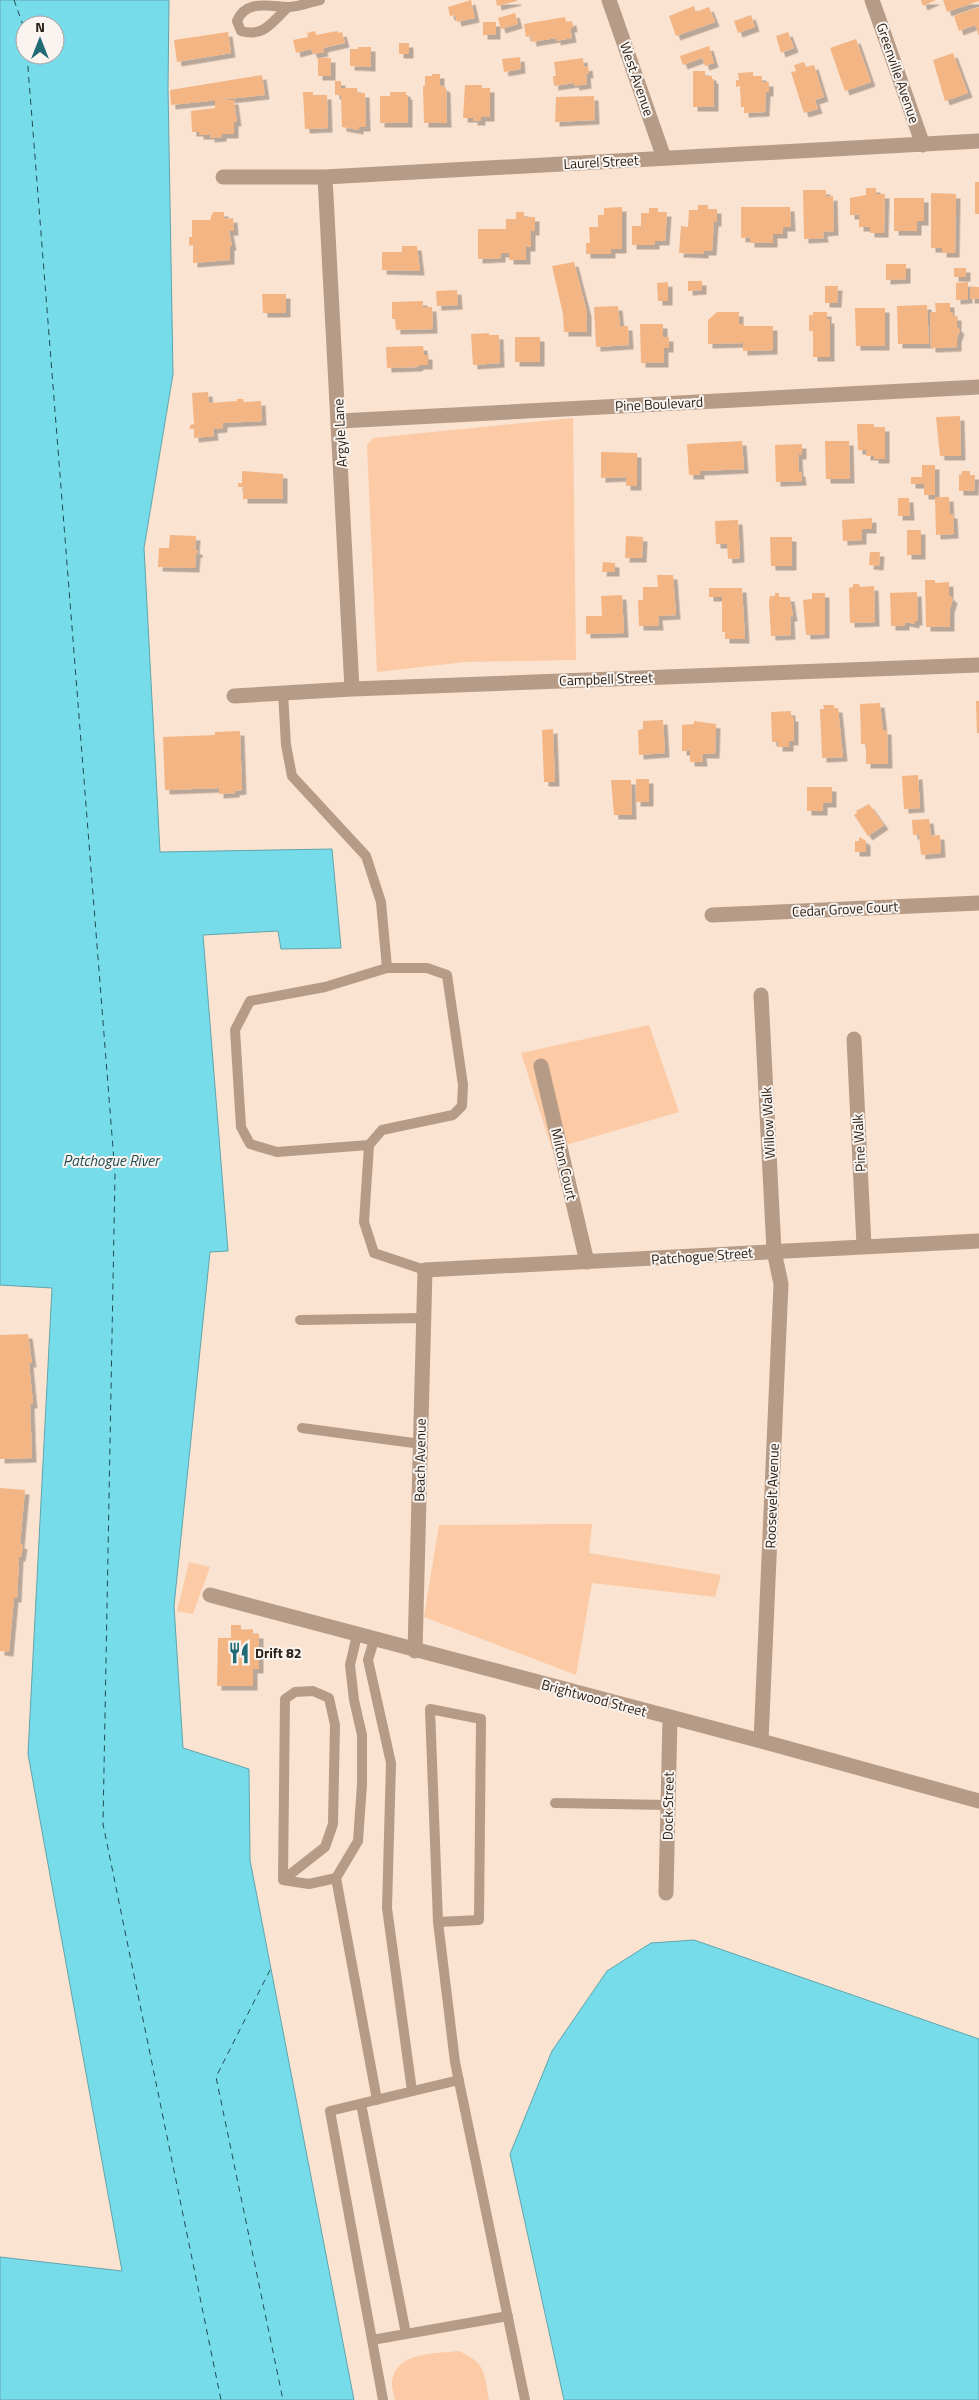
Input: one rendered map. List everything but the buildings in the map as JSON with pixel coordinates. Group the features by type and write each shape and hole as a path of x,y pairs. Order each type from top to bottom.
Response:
{"street":[{"name":"West Avenue","path":"609,0 664,158"},
{"name":"Greenville Avenue","path":"872,0 923,145"},
{"name":"Laurel Street","path":"223,177 325,177 979,142"},
{"name":"Argyle Lane","path":"325,177 340,421 352,688"},
{"name":"Pine Boulevard","path":"340,421 979,387"},
{"name":"Campbell Street","path":"234,696 352,688 979,665"},
{"name":"Cedar Grove Court","path":"712,914 979,903"},
{"name":"Willow Walk","path":"761,995 774,1251"},
{"name":"Pine Walk","path":"854,1039 864,1246"},
{"name":"Milton Court","path":"541,1066 587,1262"},
{"name":"Patchogue Street","path":"425,1270 979,1241"},
{"name":"Roosevelt Avenue","path":"761,1740 780,1284 774,1251"},
{"name":"Beach Avenue","path":"416,1651 425,1270"},
{"name":"Brightwood Street","path":"210,1595 670,1718 761,1740 979,1802"},
{"name":"Dock Street","path":"666,1893 670,1718"}],"lane":[{"path":"288,7 263,30 252,34 241,30 237,21 240,11 245,5 261,1 288,7 320,0"},
{"path":"282,692 286,745 292,776 366,856 380,902 387,968"},
{"path":"369,1145 277,1152 250,1144 240,1127 235,1030 250,1001 325,987 387,968 427,968 447,975 463,1085 462,1106 453,1116 382,1130 369,1145 364,1222 374,1253 425,1270"},
{"path":"300,1320 424,1318"},
{"path":"302,1428 421,1444"},
{"path":"357,1635 350,1665 354,1700 362,1735 362,1784 358,1841 336,1878 377,2100"},
{"path":"374,1640 368,1660 391,1764 387,1908 412,2091"},
{"path":"295,1692 313,1692 329,1698 335,1725 333,1824 325,1847 283,1880 285,1699 295,1692"},
{"path":"438,1922 478,1920 481,1719 430,1709 438,1922 459,2080 525,2400"},
{"path":"555,1803 668,1805"},
{"path":"283,1880 310,1884 336,1878"},
{"path":"383,2400 330,2111 459,2080"},
{"path":"361,2104 406,2334"},
{"path":"372,2340 508,2316"}],"shaded area":[{"path":"573,418 576,660 465,662 377,672 367,445 373,438"},
{"path":"649,1025 679,1112 552,1149 521,1053"},
{"path":"592,1524 589,1553 721,1575 715,1597 592,1583 576,1675 424,1617 439,1525"},
{"path":"189,1562 210,1567 193,1614 177,1611"},
{"path":"458,2351 479,2364 484,2376 489,2400 395,2400 392,2381 395,2371 401,2364 419,2356"}],"water":[{"name":"Patchogue River","path":"0,0 169,0 168,88 173,374 144,548 160,852 332,849 341,948 281,949 278,931 203,935 228,1251 210,1252 174,1606 183,1748 249,1769 250,1860 354,2400 0,2400 0,2257 122,2271 28,1754 52,1288 0,1285"},
{"path":"694,1940 979,2039 979,2400 564,2400 510,2154 552,2051 607,1971 651,1943"}],"ferry route":[{"path":"14,0 19,15"},
{"path":"28,65 115,1174 103,1824 221,2400"},
{"path":"270,1970 216,2077 283,2400"}],"place":[{"name":"Drift 82","path":"239,1653"}]}
